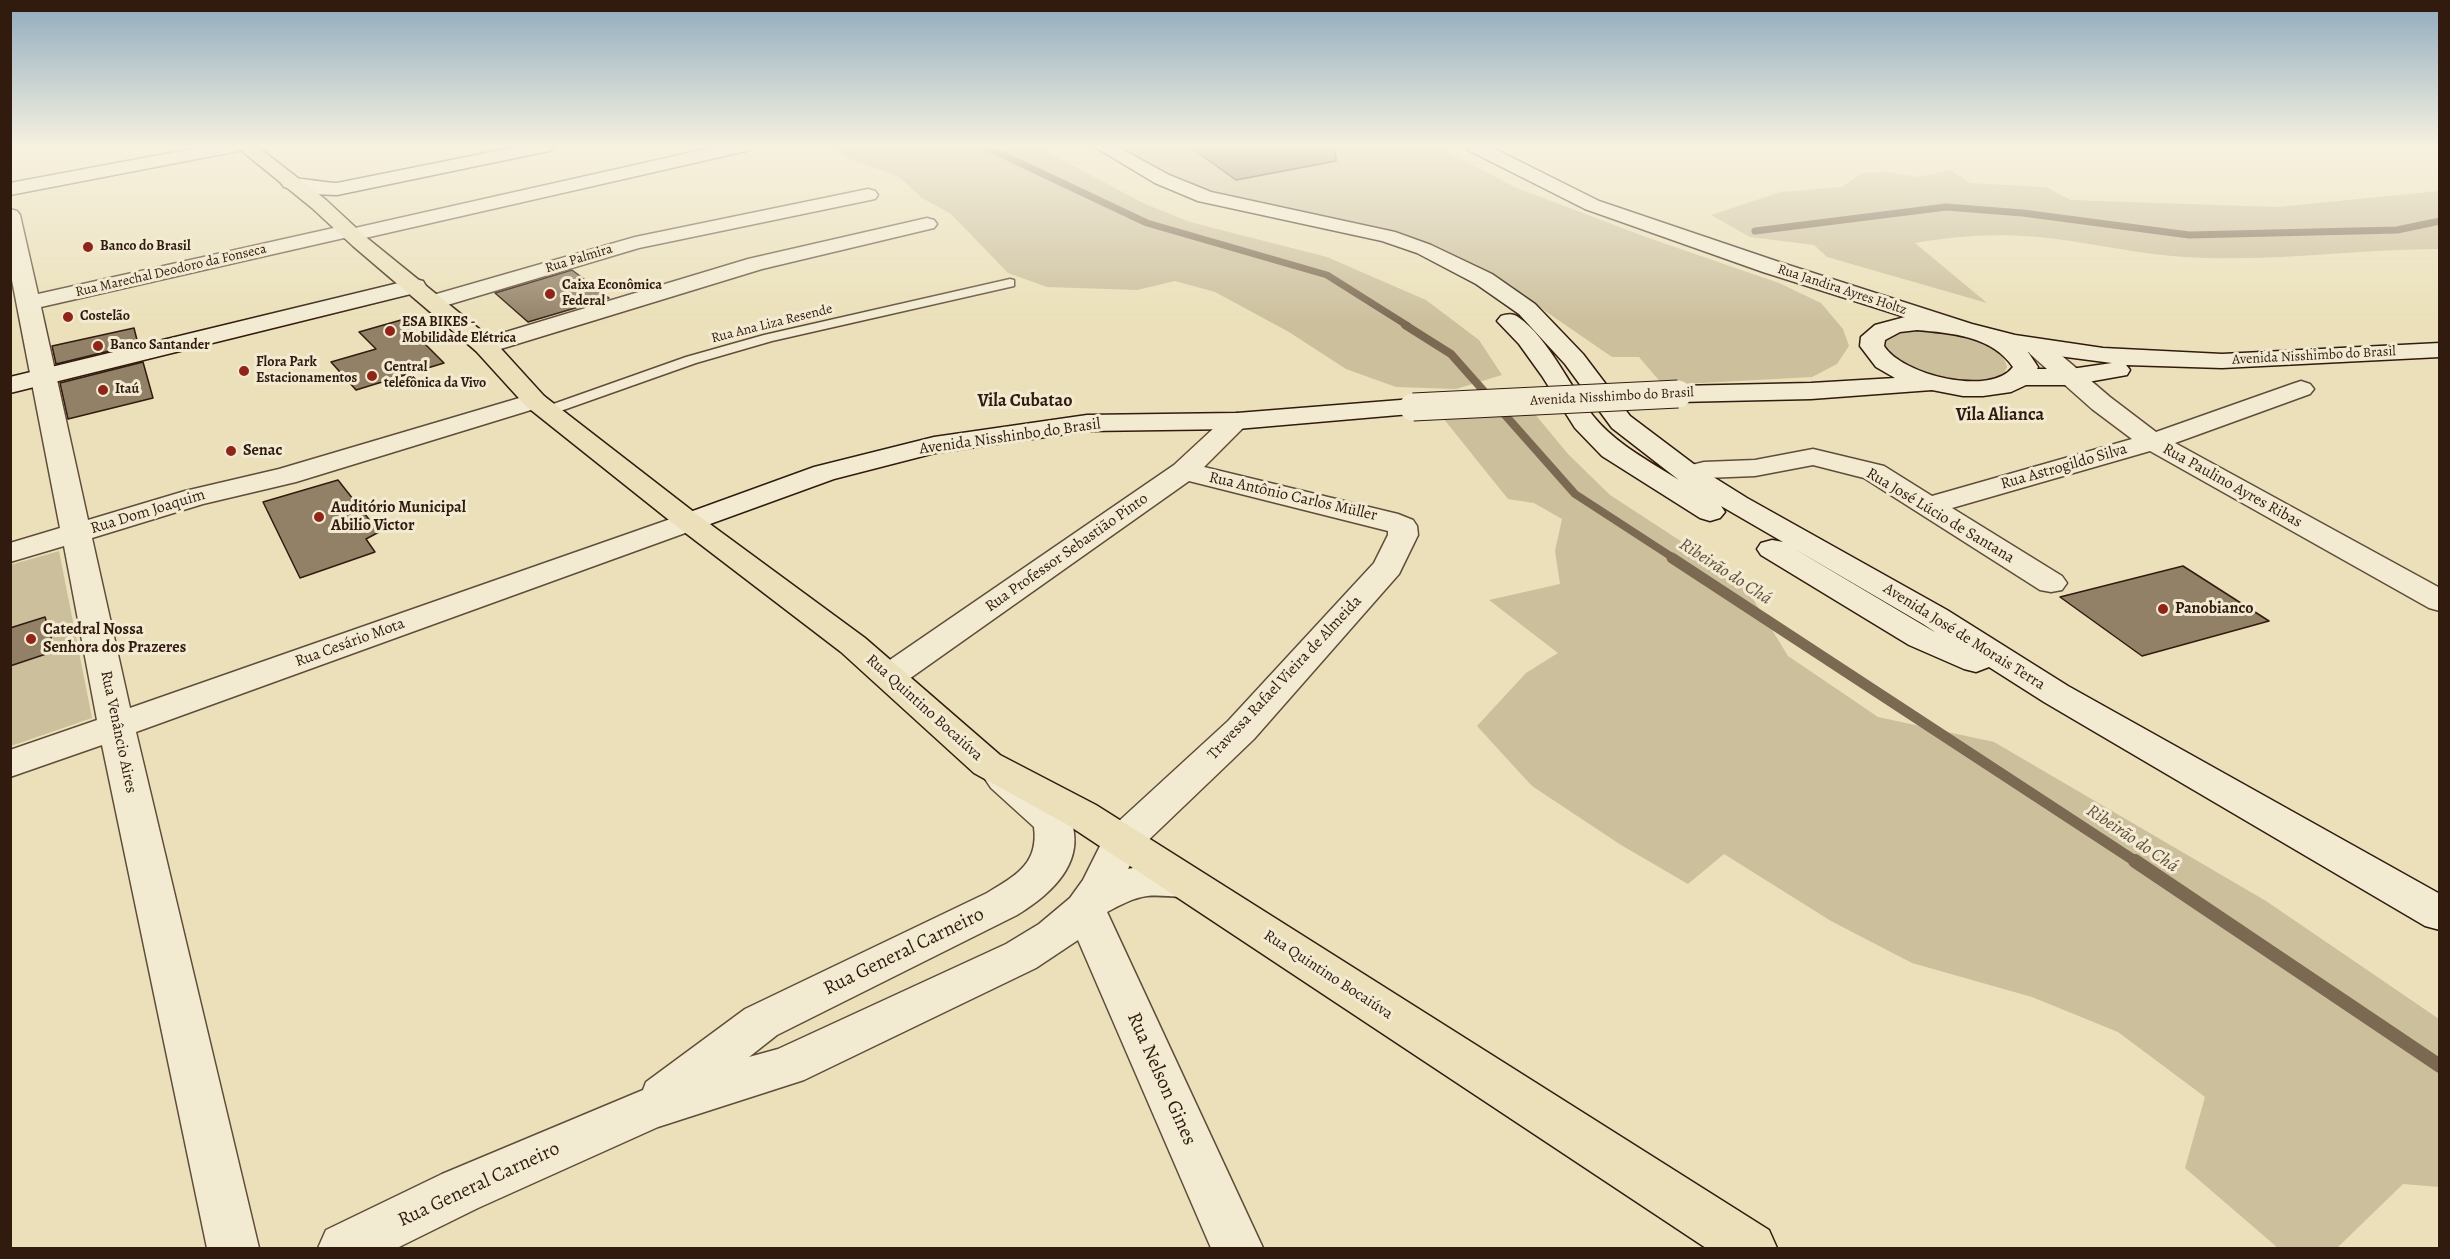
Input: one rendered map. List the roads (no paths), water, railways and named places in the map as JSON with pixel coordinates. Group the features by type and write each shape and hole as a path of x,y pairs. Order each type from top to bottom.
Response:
{"main road":[{"name":"Rua Quintino Bocaiúva","path":"321,206 485,346 541,406 689,522 853,645 987,764 1082,815 1751,1248"}],"street":[{"name":"Rua Marechal Deodoro da Fonseca","path":"25,312 472,206"},
{"name":"Rua Palmira","path":"434,302 635,243 816,206"},
{"name":"Avenida José de Morais Terra","path":"1243,206 1388,236 1424,249 1484,279 1527,309 1574,359 1620,422 1689,474 1737,504 1935,617 2056,694"},
{"path":"1594,206 1771,267"},
{"name":"Avenida José de Morais Terra","path":"1271,211 1411,258 1467,288 1498,309 1527,339 1584,422 1612,450 1659,481 1921,638 2056,694"},
{"name":"Rua Venâncio Aires","path":"10,215 25,312 45,376 116,725 234,1248"},
{"path":"485,346 756,264 927,224"},
{"name":"Rua Jandira Ayres Holtz","path":"1771,267 1833,299 1864,328 1877,356 1890,366 1937,384"},
{"name":"Rua Jandira Ayres Holtz","path":"1771,267 1975,333"},
{"path":"10,385 415,286"},
{"path":"1864,328 1917,323 1975,333 2006,345 2020,356 2026,367 2022,377"},
{"name":"Avenida Nisshimbo do Brasil","path":"1811,392 1856,374 1864,328"},
{"name":"Avenida Nisshimbo do Brasil","path":"1975,333 2039,349 2100,356 2188,361 2439,350"},
{"name":"Rua Paulino Ayres Ribas","path":"2039,349 2152,442 2439,601"},
{"name":"Avenida Nisshimbo do Brasil","path":"1413,407 1757,391 1811,392 1937,384 1964,388 1989,388 2010,384 2022,377 2071,377 2188,361"},
{"name":"Rua Astrogildo Silva","path":"1928,506 2152,442 2301,389"},
{"name":"Rua Dom Joaquim","path":"10,553 79,543 286,476 541,406"},
{"name":"Avenida Nisshinbo do Brasil","path":"689,522 824,473 934,445 1087,423 1237,421 1413,407"},
{"name":"Rua Professor Sebastião Pinto","path":"890,676 1184,471 1237,421"},
{"name":"Rua José Lúcio de Santana","path":"1689,474 1704,470 1755,468 1813,457 1874,472 2051,583"},
{"path":"1737,504 1735,479 1755,468"},
{"name":"Rua Antônio Carlos Müller","path":"1184,471 1388,520 1402,526"},
{"name":"Rua Cesário Mota","path":"10,764 689,522"},
{"name":"Travessa Rafael Vieira de Almeida","path":"1121,842 1241,730 1380,576 1388,567 1403,535 1402,526"},
{"path":"2056,694 2439,914"},
{"name":"Rua General Carneiro","path":"648,1109 760,1022 1002,904 1030,888 1045,869 1055,849 1053,822 987,764"},
{"name":"Rua General Carneiro","path":"344,1248 460,1191 648,1109 788,1066 1021,956 1054,936 1088,905 1121,842"},
{"path":"1088,905 1120,887 1158,878 1185,883"},
{"name":"Rua Nelson Gines","path":"1088,905 1237,1248"}],"lane":[{"name":"Rua Ana Liza Resende","path":"541,406 769,338 1010,284"}],"waterway":[{"name":"Ribeirão do Chá","path":"1110,206 1147,223 1327,275 1408,326"},
{"path":"1755,231 1946,207 2023,213 2189,235 2397,230 2440,221"},
{"name":"Ribeirão do Chá","path":"1405,325 1451,354 1575,494 1675,559"},
{"name":"Ribeirão do Chá","path":"1672,558 2137,862"},
{"name":"Ribeirão do Chá","path":"2137,862 2440,1066"}],"place":[{"name":"Banco do Brasil","path":"88,247"},
{"name":"Caixa Econômica Federal","path":"550,294"},
{"name":"Costelão","path":"68,317"},
{"name":"ESA BIKES - Mobilidade Elétrica","path":"390,331"},
{"name":"Banco Santander","path":"98,346"},
{"name":"Flora Park Estacionamentos","path":"244,371"},
{"name":"Central telefônica da Vivo","path":"372,376"},
{"name":"Itaú","path":"103,390"},
{"name":"Senac","path":"231,451"},
{"name":"Auditório Municipal Abilio Victor","path":"319,517"},
{"name":"Panobianco","path":"2163,609"},
{"name":"Catedral Nossa Senhora dos Prazeres","path":"31,639"}],"district":[{"name":"Vila Cubatao","path":"1025,402"},
{"name":"Vila Alianca","path":"2000,416"}]}
